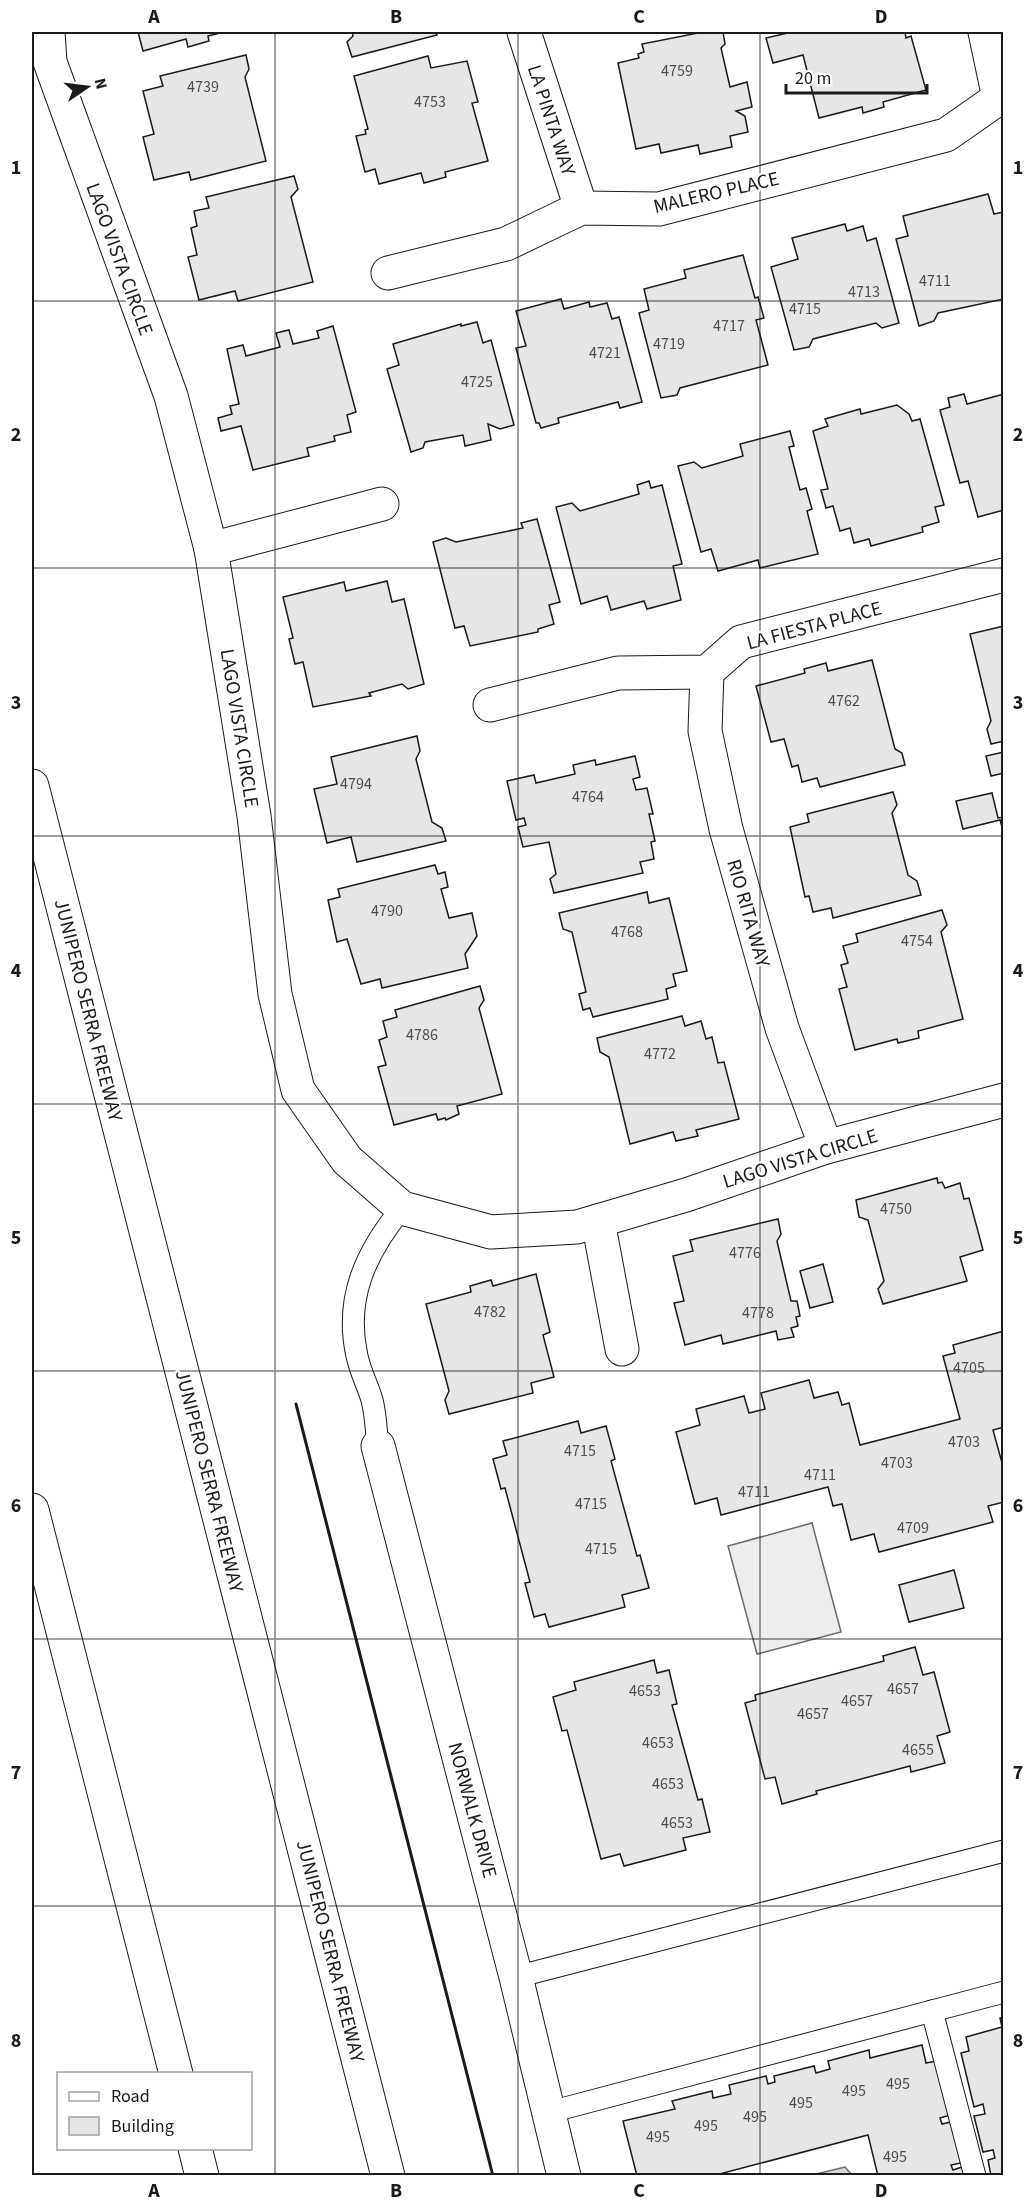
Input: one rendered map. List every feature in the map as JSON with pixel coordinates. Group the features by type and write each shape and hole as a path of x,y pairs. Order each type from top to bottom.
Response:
{"main road":[{"name":"LAGO VISTA CIRCLE","path":"48,32 50,62 171,396 211,549 254,816 275,994 298,1090 347,1160 402,1208 491,1232 577,1227 686,1195 826,1148 1004,1100"},
{"name":"LA PINTA WAY","path":"524,32 580,208"},
{"path":"985,32 1001,98"},
{"name":"MALERO PLACE","path":"388,273 506,244 580,208 659,208 946,135 1001,98"},
{"path":"211,549 382,504"},
{"name":"LA FIESTA PLACE","path":"707,672 741,642 1004,575"},
{"path":"490,705 618,673 707,672"},
{"name":"RIO RITA WAY","path":"707,672 705,731 726,829 782,1028 826,1148"},
{"name":"JUNIPERO SERRA FREEWAY","path":"32,786 388,2175"},
{"path":"598,1221 622,1348"},
{"name":"NORWALK DRIVE","path":"378,1446 516,1977 564,2175"},
{"path":"32,1510 176,2072"},
{"path":"196,2150 202,2175"}],"lane":[{"path":"378,1446 373,1402 357,1356 353,1314 361,1272 384,1231 402,1208"},
{"path":"516,1977 1004,1851"},
{"path":"550,2112 1004,1992"},
{"path":"932,2010 975,2175"}],"shaded area":[{"path":"812,1523 841,1632 757,1654 728,1546"},
{"path":"845,2167 852,2175 812,2175"}],"building":[{"path":"138,32 224,32 208,36 209,41 188,47 186,39 143,51"},
{"path":"352,32 436,32 437,35 352,57 347,42 353,36"},
{"path":"703,32 723,32 725,44 721,48 730,87 747,82 752,107 736,111 745,116 748,132 730,136 732,147 700,154 698,145 661,153 659,144 636,149 618,63 639,58 638,54 644,52 642,44"},
{"path":"792,32 905,32 906,38 911,36 926,90 883,102 884,107 863,113 862,107 819,118 803,55 773,63 766,38"},
{"path":"246,55 249,69 245,77 266,161 191,180 189,172 154,180 143,137 154,134 143,91 163,86 160,76"},
{"path":"428,56 431,68 467,61 478,102 472,103 488,161 445,172 446,177 424,183 421,173 379,184 375,169 365,172 356,136 366,134 365,130 368,129 354,76"},
{"path":"294,176 298,189 291,197 313,282 238,301 235,291 199,300 188,257 197,255 191,228 197,226 194,211 209,208 206,197"},
{"path":"988,194 994,214 1003,212 1004,214 1004,299 938,313 934,321 919,326 896,239 908,236 903,216"},
{"path":"845,224 847,231 863,226 867,241 876,238 899,323 882,328 876,323 813,339 809,347 794,350 771,267 798,259 792,238"},
{"path":"743,255 755,298 758,297 764,318 756,320 768,365 680,388 677,395 661,398 639,313 649,310 644,289 686,278 684,270"},
{"path":"561,299 564,309 589,302 590,307 607,303 612,319 619,317 642,402 620,408 618,402 558,418 559,423 541,428 539,423 536,423 516,348 526,346 516,311"},
{"path":"477,322 483,343 491,340 514,425 500,429 488,424 491,440 465,446 463,435 425,442 423,448 411,452 387,369 399,365 393,344 461,324 461,326"},
{"path":"333,326 356,412 347,415 351,432 334,436 335,441 307,448 309,456 253,470 241,426 221,431 218,418 232,414 230,406 239,404 227,349 243,345 246,356 280,347 276,333 289,330 293,344 319,338 317,331"},
{"path":"964,394 967,404 1004,394 1004,510 978,517 968,481 960,483 940,410 950,407 948,398"},
{"path":"897,405 909,414 912,421 920,419 944,505 935,507 939,522 922,527 923,532 871,546 869,539 854,543 850,528 840,531 833,506 826,508 821,490 828,489 813,431 828,426 825,419 860,409 861,414"},
{"path":"790,431 794,446 789,447 800,490 806,488 812,509 807,511 818,554 760,568 758,560 718,571 711,549 701,552 678,466 694,462 702,468 743,456 740,444"},
{"path":"649,481 651,488 662,485 682,564 673,566 681,600 647,609 644,601 611,610 607,596 581,604 556,507 572,503 580,511 639,494 637,485"},
{"path":"537,519 560,602 549,605 554,624 538,629 538,632 470,646 464,626 455,628 433,542 446,538 456,542 523,528 521,523"},
{"path":"387,581 392,602 404,599 424,684 408,689 402,684 369,693 371,696 313,707 303,662 295,664 289,639 293,638 283,597 344,582 346,591"},
{"path":"1004,626 1004,741 991,744 987,729 991,721 970,634"},
{"path":"872,660 895,749 902,753 905,765 820,787 817,778 802,782 798,765 792,767 784,739 771,742 756,686 805,673 804,669 826,663 828,671"},
{"path":"417,736 420,751 416,759 432,822 442,828 446,841 357,862 351,837 327,843 314,789 337,784 331,757"},
{"path":"1004,752 1004,773 991,776 986,756"},
{"path":"635,756 640,777 633,779 636,790 647,788 653,814 649,814 655,841 651,842 654,859 640,862 643,873 554,893 550,879 556,874 549,842 523,847 518,827 526,825 524,818 516,820 507,781 534,775 536,783 575,774 573,765 595,760 596,765"},
{"path":"893,792 897,805 892,813 908,875 917,881 921,895 833,918 831,908 813,912 809,896 805,897 790,827 809,822 807,814"},
{"path":"992,793 998,818 1004,817 1004,834 1000,820 963,829 956,801"},
{"path":"435,865 438,874 445,872 448,887 441,889 449,918 472,913 477,936 465,954 468,968 382,988 380,979 361,984 347,939 337,942 328,900 340,897 338,889"},
{"path":"647,892 649,903 669,898 687,971 673,974 676,986 666,989 668,999 593,1017 590,1008 583,1010 579,994 586,992 572,932 563,929 559,913"},
{"path":"942,910 947,925 941,932 963,1019 918,1031 919,1038 898,1043 897,1039 855,1050 839,989 847,987 841,965 848,963 843,946 858,942 856,934"},
{"path":"480,986 484,1000 479,1008 502,1094 457,1106 459,1114 446,1120 445,1118 438,1120 436,1114 394,1125 378,1067 386,1065 379,1040 387,1037 383,1021 397,1017 395,1010"},
{"path":"682,1016 685,1026 701,1021 706,1039 712,1037 718,1063 724,1062 739,1119 696,1130 698,1136 676,1141 673,1132 630,1144 609,1057 600,1052 597,1038"},
{"path":"937,1178 938,1183 942,1182 945,1188 960,1183 964,1199 969,1198 983,1250 960,1257 967,1281 883,1304 878,1289 884,1281 868,1220 859,1217 856,1200"},
{"path":"778,1219 781,1234 777,1241 791,1301 797,1301 800,1316 796,1317 798,1326 791,1328 794,1337 778,1340 776,1331 723,1344 721,1335 685,1345 674,1303 684,1301 673,1256 693,1251 690,1240"},
{"path":"823,1264 833,1302 810,1308 800,1271"},
{"path":"536,1274 550,1332 543,1335 554,1377 531,1383 533,1393 449,1414 445,1400 449,1391 426,1304 471,1292 470,1286 491,1280 493,1286"},
{"path":"1004,1331 1004,1427 993,1430 1004,1470 1004,1502 988,1506 993,1522 879,1552 874,1534 851,1540 842,1504 833,1506 828,1487 721,1515 717,1498 695,1504 676,1432 700,1425 696,1409 744,1396 749,1413 765,1409 761,1393 809,1380 814,1398 838,1392 842,1405 849,1403 860,1445 960,1419 943,1356 955,1353 953,1345"},
{"path":"578,1421 581,1433 606,1426 615,1459 611,1461 637,1556 640,1555 649,1588 622,1595 625,1607 549,1627 545,1614 534,1617 525,1583 530,1582 505,1488 501,1489 493,1459 507,1455 503,1441"},
{"path":"954,1570 964,1608 909,1622 899,1585"},
{"path":"915,1647 923,1675 934,1672 950,1732 937,1736 945,1763 911,1772 910,1766 816,1791 817,1794 782,1804 775,1777 765,1779 745,1703 756,1700 755,1695 884,1661 883,1656"},
{"path":"654,1660 657,1673 669,1670 677,1704 672,1705 698,1800 702,1799 710,1832 683,1838 686,1850 624,1866 620,1854 601,1859 567,1730 562,1731 553,1697 576,1690 574,1682"},
{"path":"1004,2017 1004,2176 991,2176 988,2160 995,2158 993,2150 983,2152 974,2116 985,2114 983,2104 974,2107 961,2053 969,2051 966,2037 1002,2027 1000,2018"},
{"path":"922,2045 926,2063 936,2061 950,2115 940,2118 942,2124 951,2122 961,2163 951,2165 953,2170 962,2167 964,2176 878,2176 868,2135 712,2176 637,2176 623,2121 675,2109 672,2101 712,2091 713,2098 731,2094 729,2085 766,2076 768,2084 775,2082 774,2076 814,2066 816,2073 830,2069 828,2061 869,2050 870,2058"}],"wall":[{"path":"296,1404 493,2176"}]}
